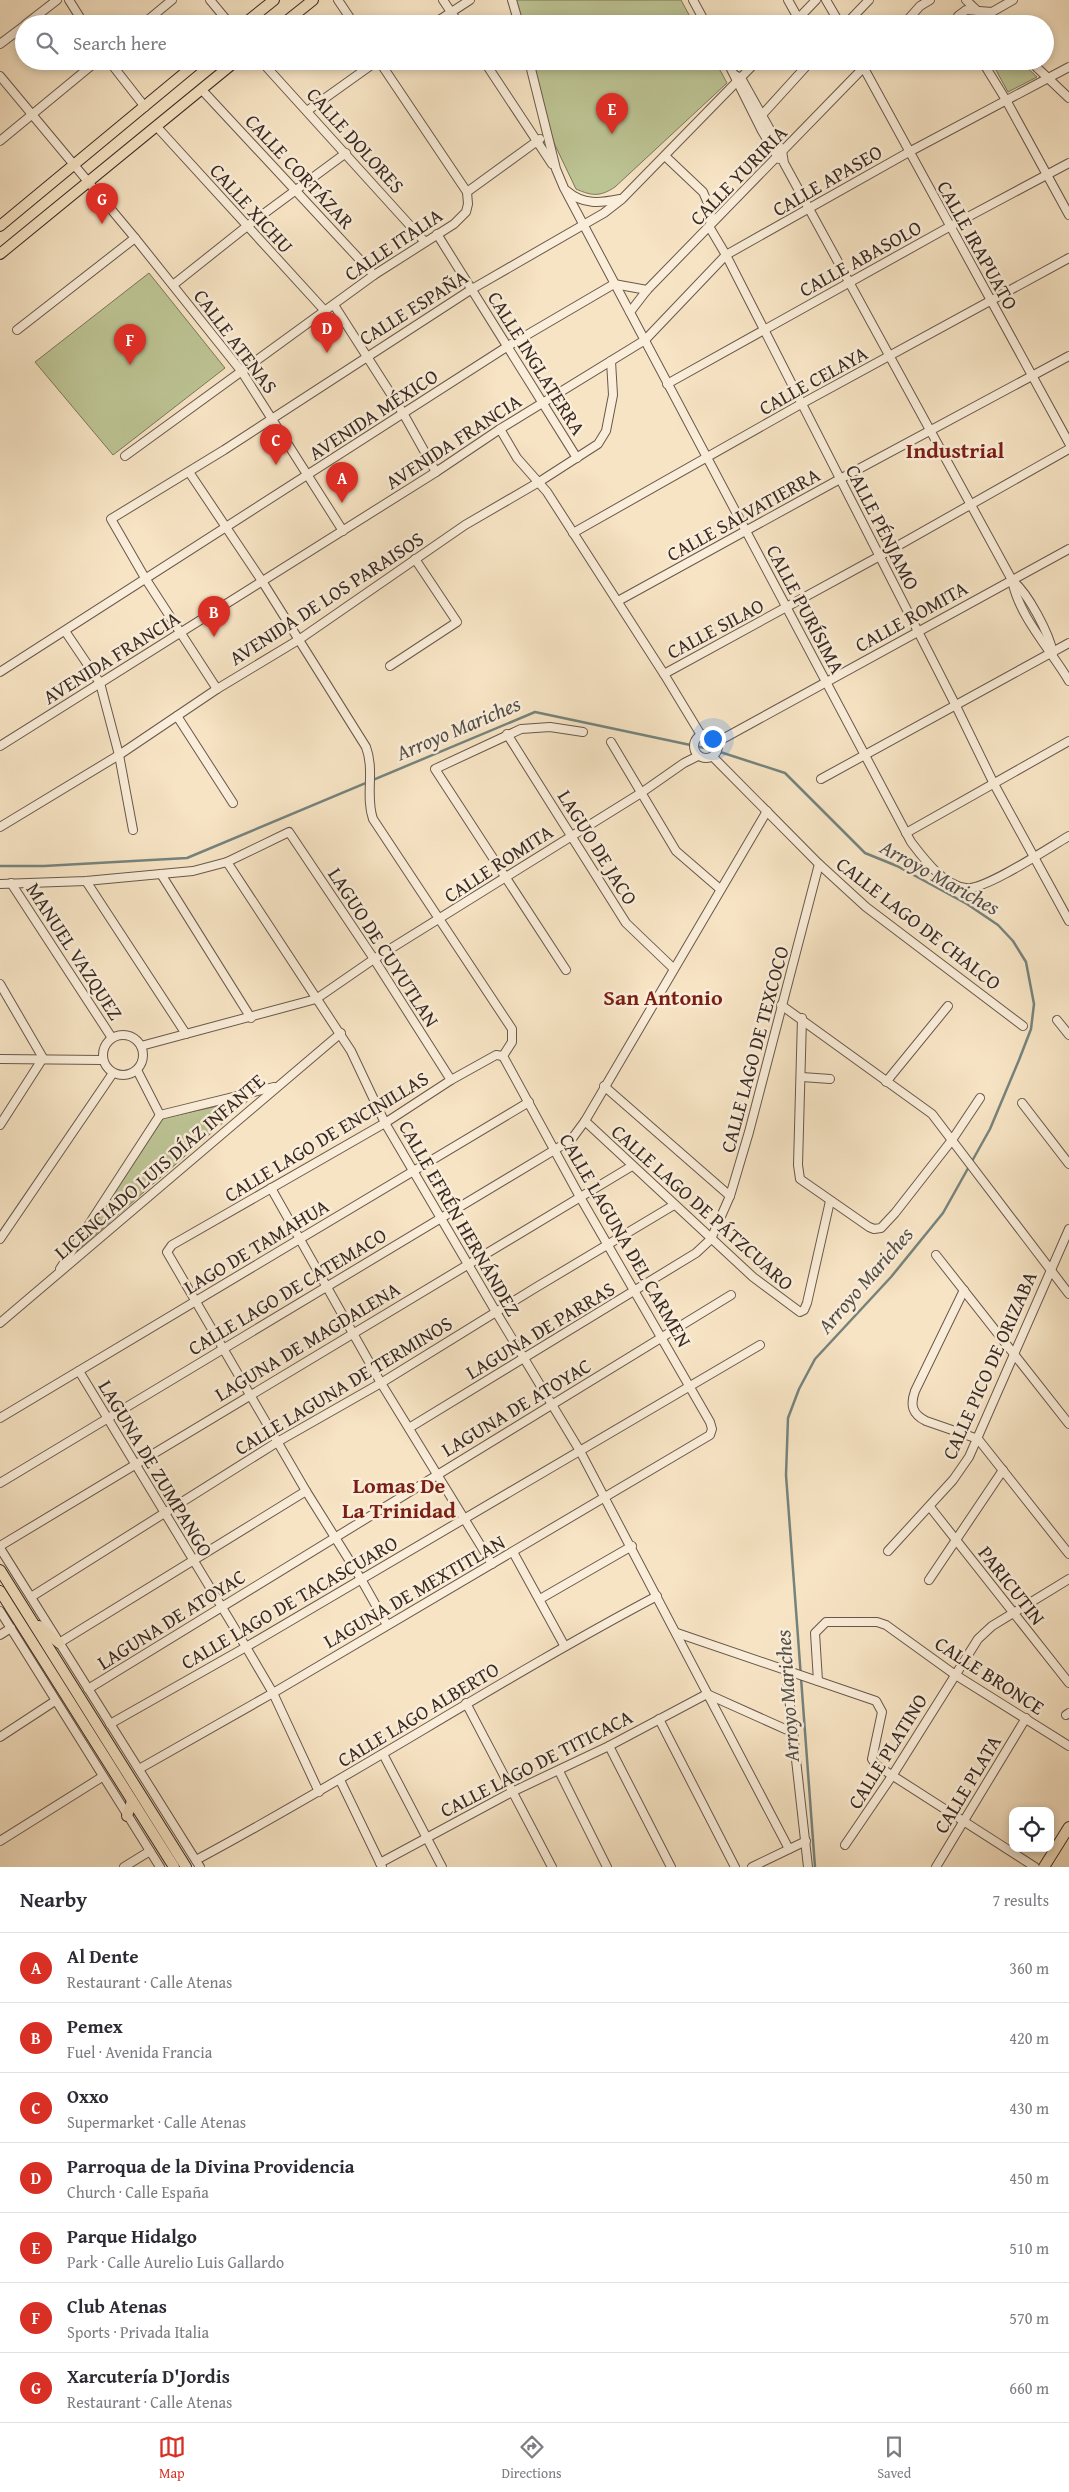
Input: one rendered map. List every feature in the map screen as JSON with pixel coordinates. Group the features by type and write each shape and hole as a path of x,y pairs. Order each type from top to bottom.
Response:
{"main road":[{"path":"255,15 274,0"},
{"path":"294,15 313,0"},
{"path":"1,224 188,70"},
{"path":"0,254 225,70"},
{"path":"0,1570 186,1867"},
{"path":"2,1595 174,1867"},
{"path":"30,1619 59,1643"},
{"path":"127,1816 132,1801"},
{"path":"1044,1867 1069,1827"}],"street":[{"path":"38,15 57,0"},
{"path":"69,0 78,15"},
{"path":"154,15 172,0"},
{"path":"210,0 222,15"},
{"path":"338,0 348,15"},
{"path":"443,0 453,15"},
{"path":"446,15 470,0"},
{"path":"512,0 516,15"},
{"path":"692,0 701,15"},
{"path":"788,0 793,15"},
{"path":"801,15 816,0"},
{"path":"826,0 835,15"},
{"path":"855,15 869,0"},
{"path":"912,15 920,6 930,0"},
{"path":"966,0 982,15"},
{"path":"962,15 966,10 992,12 1013,0"},
{"path":"0,44 15,33"},
{"name":"CALLE APASEO","path":"645,340 726,255 908,152 1069,67"},
{"path":"0,140 86,70"},
{"path":"116,70 145,107"},
{"name":"CALLE DOLORES","path":"269,70 425,242"},
{"path":"307,111 365,70"},
{"path":"384,70 467,192 537,140 547,136"},
{"path":"490,70 556,169"},
{"path":"531,70 556,169"},
{"path":"732,70 1012,580 1020,587 1051,641 1053,653 1069,682"},
{"name":"CALLE ESPAÑA","path":"145,578 111,519 272,419 366,356 472,289 583,224 595,219 622,199 747,70"},
{"path":"761,116 803,70"},
{"name":"CALLE YURIRIA","path":"630,312 647,290 710,228 856,70"},
{"name":"CALLE IRAPUATO","path":"865,70 908,152 1069,443"},
{"path":"988,70 1069,215"},
{"path":"1039,70 1069,98"},
{"name":"CALLE ATENAS","path":"0,76 34,114 242,372 343,531"},
{"path":"737,79 761,116 779,154"},
{"name":"CALLE CORTÁZAR","path":"202,90 374,275"},
{"name":"CALLE XICHU","path":"156,127 325,311"},
{"path":"173,285 246,227 346,153"},
{"name":"CALLE PÉNJAMO","path":"665,156 703,192 711,210 710,228 726,255 994,784 1069,921"},
{"name":"CALLE ABASOLO","path":"667,384 949,227 1069,163"},
{"name":"CALLE PURÍSIMA","path":"556,169 564,188 667,384 906,833 919,853 937,871 954,883 967,889 987,883 1069,836"},
{"path":"564,188 575,198 585,202 596,203 622,199"},
{"name":"CALLE ITALIA","path":"124,456 374,275 461,218 466,212 468,204 467,192"},
{"name":"CALLE INGLATERRA","path":"437,234 577,458"},
{"path":"16,330 135,238"},
{"name":"CALLE CELAYA","path":"573,533 707,459 801,404 1069,258"},
{"path":"614,284 647,290"},
{"name":"AVENIDA MÉXICO","path":"0,672 508,346 614,284"},
{"path":"334,305 403,413 436,472"},
{"name":"AVENIDA FRANCIA","path":"0,746 343,531 500,429 645,340"},
{"name":"CALLE SALVATIERRA","path":"618,602 840,479 1069,356"},
{"name":"AVENIDA DE LOS PARAISOS","path":"0,827 119,755 217,689 300,639 465,525 539,482 598,444 606,431 614,396 610,361"},
{"path":"500,429 517,458 539,482 618,602 664,674 698,737"},
{"name":"CALLE SILAO","path":"664,674 878,557 1069,449"},
{"path":"188,472 300,639 366,747 371,767 371,812 373,819 512,1029 512,1042 503,1056"},
{"name":"CALLE ROMITA","path":"718,743 1069,549"},
{"path":"390,666 457,622 416,559"},
{"path":"145,578 182,632 217,689"},
{"path":"65,631 100,683 119,755 133,830"},
{"path":"821,780 865,754 1069,644"},
{"path":"176,716 233,803"},
{"path":"566,970 435,769 507,734 536,727 582,732"},
{"name":"LAGUO DE JACO","path":"507,734 626,923 673,968"},
{"path":"709,734 718,743 714,756 708,759 698,756 693,748 698,737 709,734"},
{"path":"906,833 1069,741"},
{"path":"611,742 676,851 720,889"},
{"name":"CALLE ROMITA","path":"141,1046 316,999 374,959 641,793 684,763 698,756"},
{"name":"CALLE LAGO DE CHALCO","path":"714,756 819,864 898,932 1023,1026"},
{"name":"CALLE LAGO DE CATEMACO","path":"0,1483 326,1288 441,1216 555,1150 576,1135 766,811"},
{"name":"LAGUO DE CUYUTLAN","path":"227,862 289,832 452,1080"},
{"path":"0,884 86,881 161,874 199,870 227,862"},
{"name":"CALLE EFRÉN HERNÁNDEZ","path":"227,862 316,999 341,1033 385,1123 580,1451 632,1546 789,1849"},
{"name":"CALLE LAGO DE TEXCOCO","path":"711,1239 730,1196 749,1132 819,864"},
{"path":"161,874 251,1018"},
{"path":"86,881 186,1034"},
{"name":"MANUEL VAZQUEZ","path":"10,883 112,1038"},
{"path":"0,984 43,1058"},
{"path":"781,1005 802,1018 886,1082 932,1114 1069,1294"},
{"path":"886,1082 948,1006"},
{"path":"802,1018 802,1077 798,1165 800,1179 869,1227 874,1229 881,1228 952,1140 980,1098"},
{"path":"1057,1020 1069,1035"},
{"name":"LICENCIADO LUIS DÍAZ INFANTE","path":"0,1324 341,1033"},
{"path":"125,1035 131,1036 141,1046 143,1059 137,1070 125,1075 113,1073 103,1060 104,1047 112,1038 125,1035"},
{"name":"CALLE LAGO DE ENCINILLAS","path":"194,1301 168,1256 168,1249 385,1123 452,1080 496,1055 503,1056"},
{"name":"CALLE LAGUNA DEL CARMEN","path":"503,1056 580,1197 636,1290 710,1422 712,1432 705,1439"},
{"path":"0,1125 43,1058"},
{"path":"0,1059 103,1060"},
{"path":"137,1070 160,1115"},
{"path":"0,1239 113,1073"},
{"path":"802,1077 830,1079"},
{"path":"604,1086 730,1196"},
{"path":"55,1277 160,1115 276,1087"},
{"name":"LAGO DE TAMAHUA","path":"0,1418 529,1102"},
{"path":"1022,1103 1069,1164"},
{"name":"CALLE LAGO DE PÁTZCUARO","path":"585,1121 711,1239 784,1302 800,1312 803,1311 807,1303 830,1201"},
{"name":"LAGUNA DE MAGDALENA","path":"0,1547 353,1332 632,1166"},
{"path":"271,1188 298,1239 381,1383 492,1564"},
{"name":"CALLE LAGUNA DE TERMINOS","path":"31,1597 279,1441 381,1383 674,1205"},
{"name":"CALLE PICO DE ORIZABA","path":"888,1551 930,1507 962,1469 978,1439 1050,1269 1069,1229"},
{"name":"LAGUNA DE PARRAS","path":"408,1428 525,1359 696,1253 711,1239"},
{"path":"936,1255 1069,1424"},
{"path":"964,1290 911,1401 915,1413 926,1421 978,1439 1069,1554"},
{"name":"LAGUNA DE ATOYAC","path":"88,1689 437,1473 553,1406 731,1295"},
{"path":"194,1301 279,1441 306,1491 362,1579 388,1625"},
{"name":"CALLE LAGO DE TACASCUARO","path":"110,1724 246,1647 760,1345"},
{"name":"LAGUNA DE ZUMPANGO","path":"79,1371 246,1647 272,1693 319,1792"},
{"name":"LAGUNA DE MEXTITLAN","path":"139,1769 705,1439"},
{"path":"929,1580 1003,1470"},
{"path":"59,1643 306,1491"},
{"name":"PARICUTIN","path":"930,1507 1069,1683"},
{"path":"540,1599 632,1546"},
{"path":"0,1547 198,1864"},
{"path":"513,1552 564,1645"},
{"name":"CALLE PLATINO","path":"845,1845 892,1776 954,1674 981,1635 1069,1579"},
{"name":"CALLE LAGO ALBERTO","path":"198,1864 564,1645 657,1596"},
{"path":"0,1611 160,1867"},
{"name":"CALLE BRONCE","path":"818,1680 815,1632 826,1622 877,1622 919,1648 954,1674 1069,1746"},
{"path":"0,1635 11,1628"},
{"path":"677,1633 818,1680 879,1703 882,1712 872,1759 876,1765 1034,1867"},
{"path":"786,1670 808,1867"},
{"path":"707,1694 794,1733"},
{"name":"CALLE LAGO DE TITICACA","path":"381,1865 426,1836 512,1792 609,1746 707,1694"},
{"path":"0,1737 55,1701"},
{"path":"466,1703 552,1867"},
{"name":"CALLE PLATA","path":"936,1867 1026,1718"},
{"path":"659,1719 735,1867"},
{"path":"609,1746 671,1867"},
{"path":"383,1754 442,1867"},
{"path":"559,1771 607,1867"},
{"path":"0,1841 102,1777"},
{"path":"340,1780 381,1865"},
{"path":"752,1867 806,1841"},
{"path":"124,1867 150,1851"}],"green space":[{"path":"515,0 681,0 689,15 519,15"},
{"path":"533,70 720,70 727,83 615,187 605,193 591,194 576,189 554,143"},
{"path":"996,70 1030,70 1037,77 1008,92"},
{"path":"149,273 225,368 113,455 35,362"},
{"path":"250,1099 71,1256 154,1120"}],"waterway":[{"name":"Arroyo Mariches","path":"0,866 44,866 187,858 535,712 714,750 785,773 865,853 897,866 967,904 998,925 1013,941 1026,962 1034,1004 1031,1029 990,1129 943,1213 891,1277 815,1359 799,1389 788,1418 786,1475 815,1867"}],"place":[{"name":"Parque Hidalgo","path":"612,134"},
{"name":"Xarcutería D'Jordis","path":"102,224"},
{"name":"Parroqua de la Divina Providencia","path":"327,353"},
{"name":"Club Atenas","path":"130,365"},
{"name":"Oxxo","path":"276,465"},
{"name":"Al Dente","path":"342,503"},
{"name":"Pemex","path":"214,637"}],"district":[{"name":"Industrial","path":"955,450"},
{"name":"San Antonio","path":"663,997"},
{"name":"Lomas De La Trinidad","path":"399,1498"}]}
